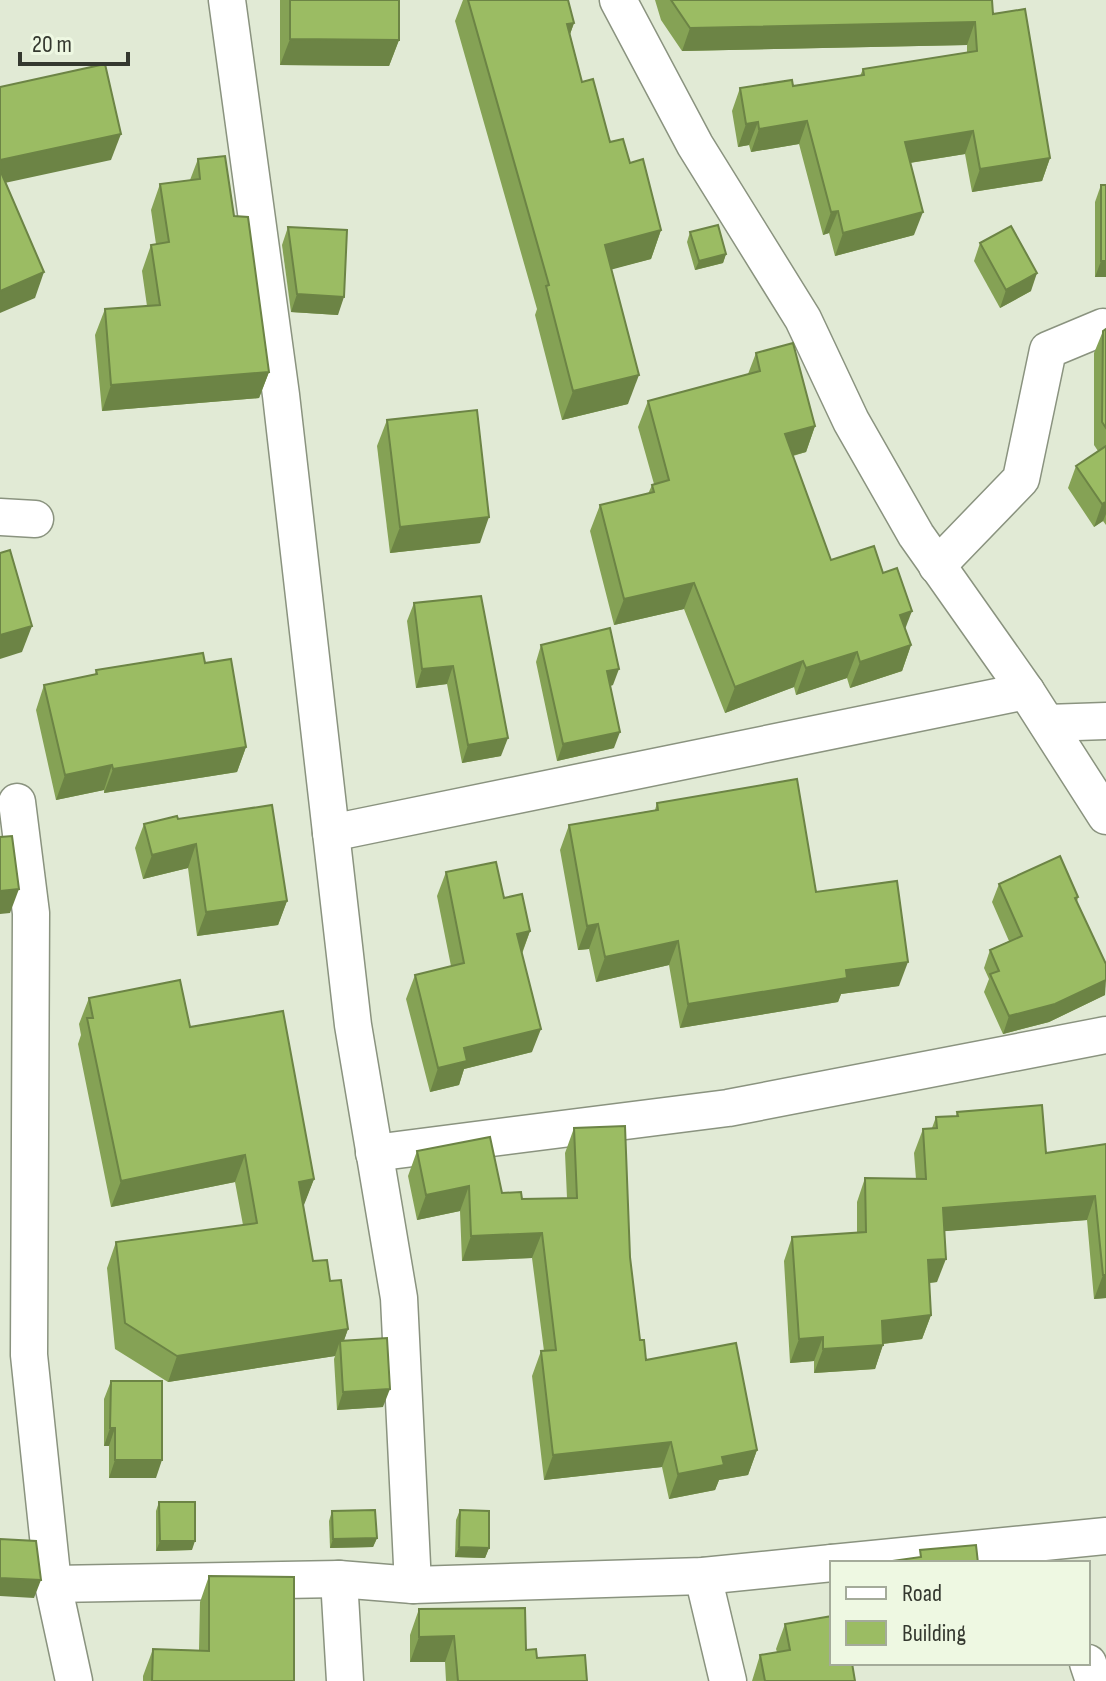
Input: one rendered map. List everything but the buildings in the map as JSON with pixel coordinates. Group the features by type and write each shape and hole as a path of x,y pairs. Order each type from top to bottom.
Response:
{"street":[{"path":"227,0 281,395 353,1025 399,1298 413,1585"},
{"path":"618,0 695,145 803,319 851,421 937,566 1026,691 1106,816"},
{"path":"937,566 1021,479 1048,350 1103,327"},
{"path":"331,833 1026,691"},
{"path":"1047,723 1106,721"},
{"path":"17,802 31,913 29,1355 53,1584 74,1681"},
{"path":"374,1153 728,1108 1106,1035"},
{"path":"872,1561 1051,1552 1106,1536"},
{"path":"53,1584 339,1579 413,1585 703,1576 830,1563"},
{"path":"703,1576 728,1681"},
{"path":"339,1579 345,1681"}]}
